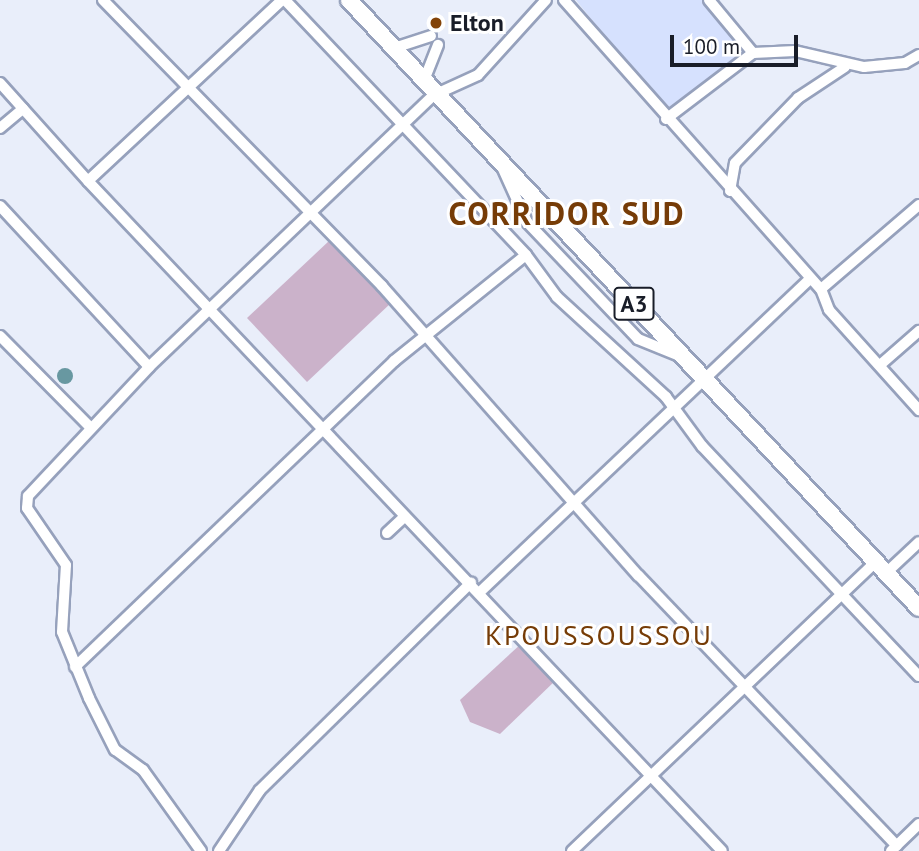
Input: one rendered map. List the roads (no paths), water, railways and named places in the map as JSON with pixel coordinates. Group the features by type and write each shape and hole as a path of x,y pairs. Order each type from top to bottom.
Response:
{"highway":[{"name":"A3","path":"349,0 428,89 708,381 919,608"}],"street":[{"path":"103,0 187,90 312,214 746,691 894,848 919,824"},
{"path":"88,181 284,0 526,255 557,297 643,373 671,409 845,592 919,676"},
{"path":"428,89 478,75 546,0"},
{"path":"564,0 730,191 821,289 829,310 919,410"},
{"path":"709,0 753,53"},
{"path":"201,851 143,769 116,750 75,667 60,611 66,565 27,508 38,484 149,367 212,312 404,126 428,89 434,40 391,49"},
{"path":"666,119 753,53 795,51 845,67 905,63 919,55"},
{"path":"730,191 735,163 798,98 845,67"},
{"path":"0,83 88,181 326,431 403,518 480,592 722,851"},
{"path":"0,128 23,108"},
{"path":"0,206 149,367"},
{"path":"821,289 915,209 919,223"},
{"path":"75,667 326,431 394,361 426,340 526,255"},
{"path":"480,592 671,409 708,381 810,279"},
{"path":"880,365 919,331"},
{"path":"0,336 91,428"},
{"path":"387,533 403,518"},
{"path":"572,851 746,691 845,592 919,542"},
{"path":"219,851 260,790 471,583"}],"place":[{"name":"Elton","path":"436,23"}],"district":[{"name":"CORRIDOR SUD","path":"567,213"},
{"name":"KPOUSSOUSSOU","path":"599,635"}]}
